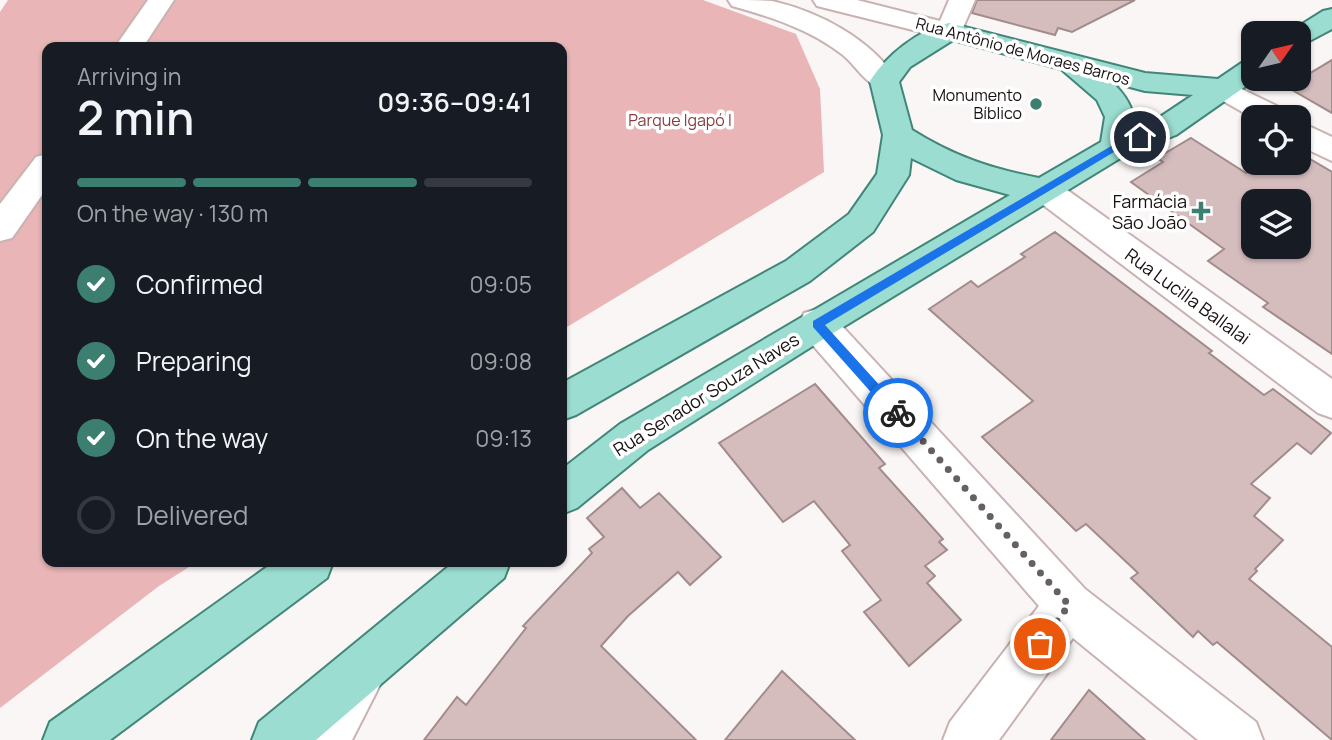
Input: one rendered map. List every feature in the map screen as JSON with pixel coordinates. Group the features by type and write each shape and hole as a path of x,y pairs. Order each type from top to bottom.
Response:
{"main road":[{"path":"1311,31 1332,18"},
{"path":"567,400 798,271 861,223 893,175 898,135 884,81 900,61 949,32"},
{"name":"Rua Antônio de Moraes Barros","path":"949,32 1145,82 1221,88"},
{"path":"1065,62 1088,75 1109,95 1120,117 1116,147"},
{"name":"Rua Senador Souza Naves","path":"567,490 634,437 817,324 1116,147 1165,128 1241,76"},
{"path":"898,135 934,160 984,179 1045,190"},
{"path":"88,730 304,567"},
{"path":"277,740 482,567"}],"street":[{"path":"132,42 161,0"},
{"path":"741,0 816,25 862,53 884,81"},
{"name":"Rua Antônio de Moraes Barros","path":"826,0 949,32"},
{"path":"949,32 962,0"},
{"path":"1221,88 1252,105"},
{"path":"1311,138 1332,150"},
{"path":"0,229 42,173"},
{"name":"Rua Lucilla Ballalai","path":"1045,190 1332,401"},
{"path":"817,324 1069,605 1238,740"},
{"path":"968,740 1069,605"},
{"path":"324,740 370,662"}],"green space":[{"name":"Parque Igapó I","path":"8,0 703,0 796,34 820,89 824,172 567,327 567,42 42,42 42,567 189,567 159,586 0,708 0,12"}],"building":[{"path":"977,0 1135,0 1072,32 1058,28 1055,35 972,13"},
{"path":"1332,60 1332,113 1294,91 1311,91 1311,73"},
{"path":"1191,138 1241,170 1241,175 1311,175 1311,160 1332,172 1332,354 1263,307 1268,303 1208,261 1224,249 1131,182 1163,162 1157,158"},
{"path":"1055,232 1212,351 1209,353 1264,395 1273,389 1331,433 1311,454 1297,443 1251,484 1270,498 1254,516 1283,540 1249,579 1332,647 1332,740 1217,642 1213,645 1198,631 1193,637 1131,578 1138,573 1086,524 1076,531 982,437 1033,401 929,309 971,281 978,287 1025,257 1021,254"},
{"path":"815,384 885,464 879,468 943,539 939,542 947,550 925,566 935,576 927,583 961,620 909,666 864,612 881,600 842,551 850,545 814,501 783,522 719,443"},
{"path":"622,488 640,508 659,493 721,557 690,585 678,572 628,616 601,646 696,740 424,740 457,697 466,705 526,628 523,626 592,553 589,549 604,537 587,518"},
{"path":"782,671 855,740 725,740"},
{"path":"1089,690 1145,740 1051,740"}],"way so far":[{"path":"898,413 1069,605 1040,644"}],"place":[{"name":"Monumento Bíblico","path":"1036,104"},
{"name":"Farmácia São João","path":"1201,211"}],"route":[{"path":"898,413 817,324 1116,147 1140,137"}]}
